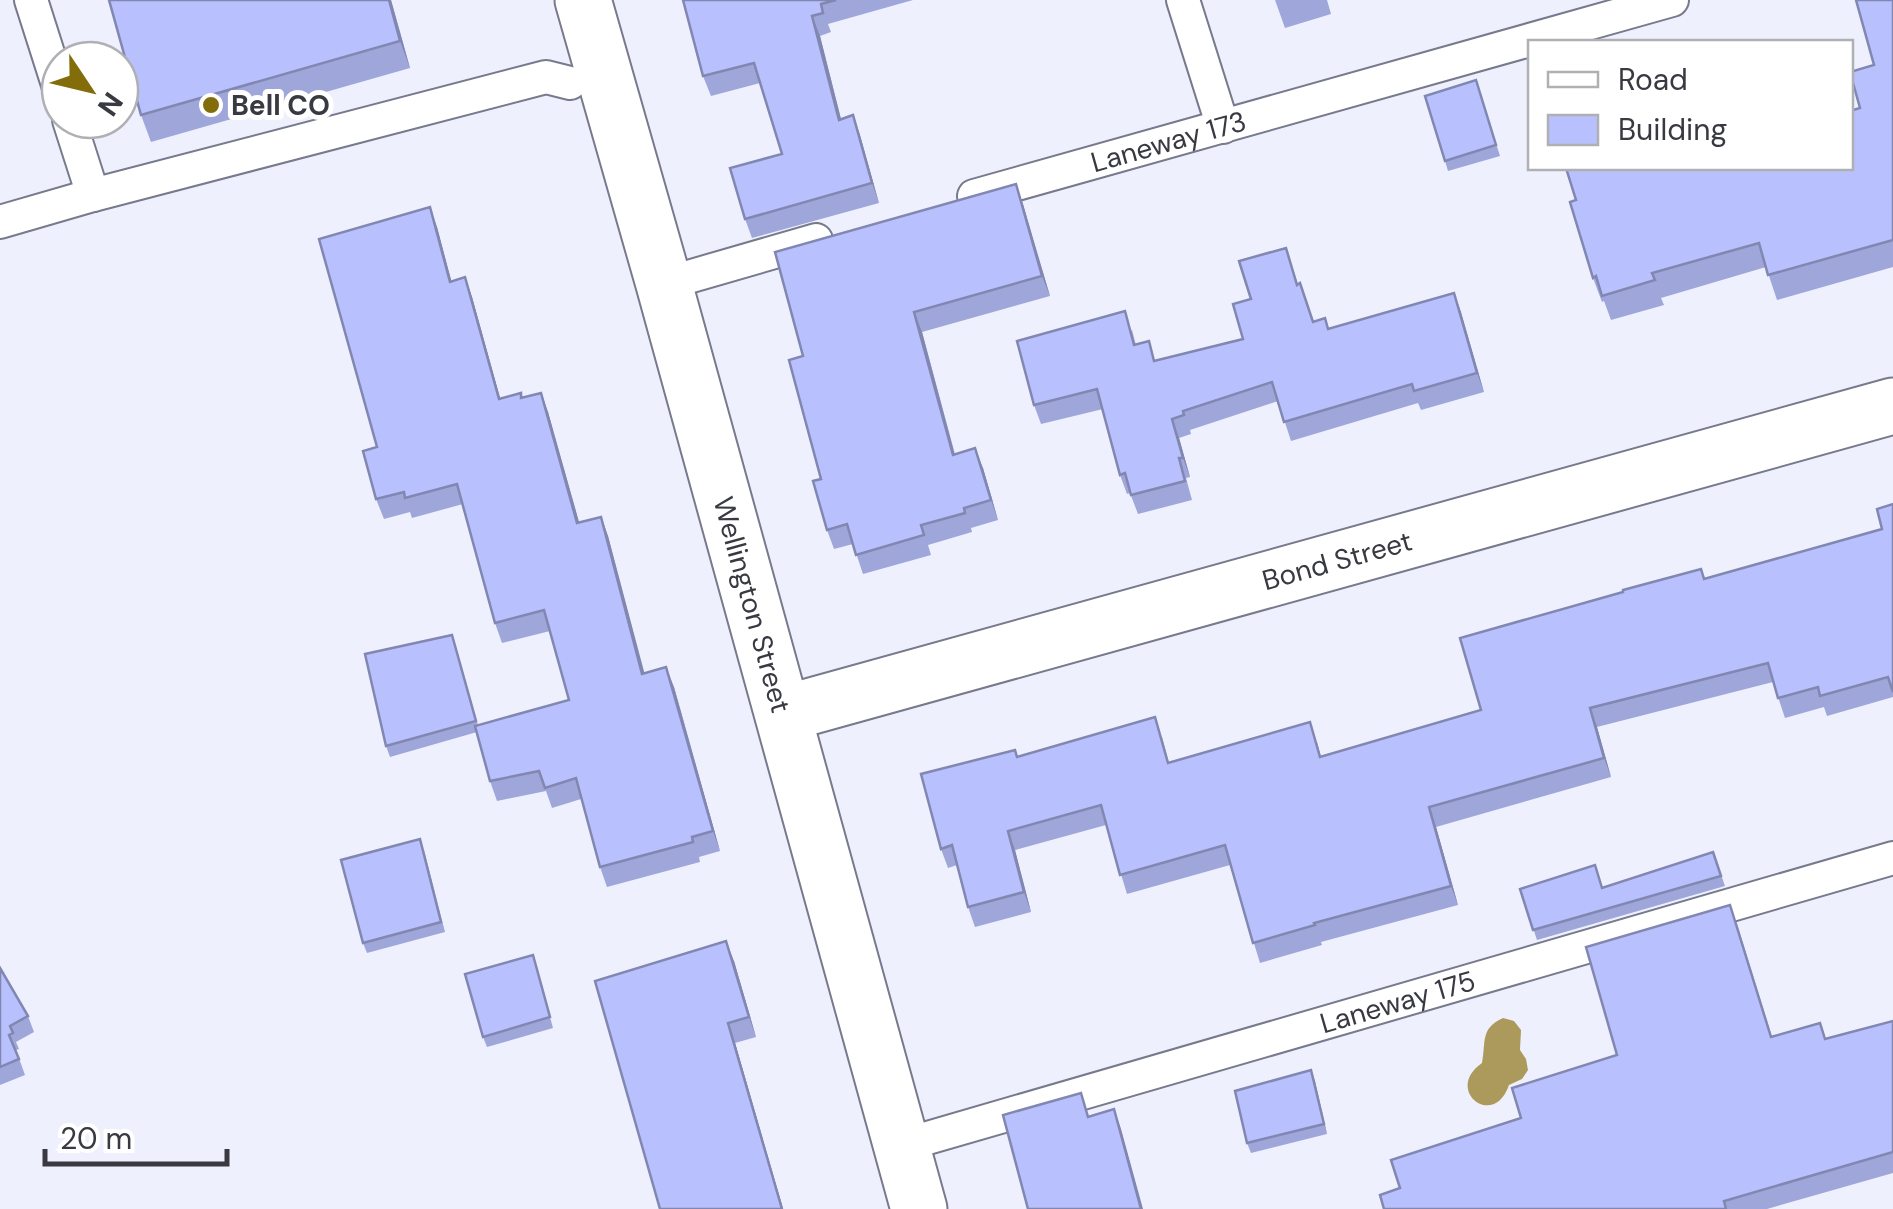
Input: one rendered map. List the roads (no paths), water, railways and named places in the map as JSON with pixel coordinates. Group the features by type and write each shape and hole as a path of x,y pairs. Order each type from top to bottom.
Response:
{"street":[{"name":"Wellington Street","path":"583,0 919,1209"},
{"name":"Bond Street","path":"783,714 1893,406"}],"lane":[{"path":"31,0 44,40"},
{"path":"1183,0 1223,127"},
{"name":"Laneway 173","path":"1531,40 1672,0"},
{"name":"Laneway 173","path":"941,206 1528,41"},
{"path":"0,222 93,194 546,77 570,83"},
{"path":"75,140 93,194"},
{"path":"664,284 847,232"},
{"name":"Laneway 175","path":"900,1146 1893,858"}],"place":[{"name":"Bell CO","path":"211,105"}]}
